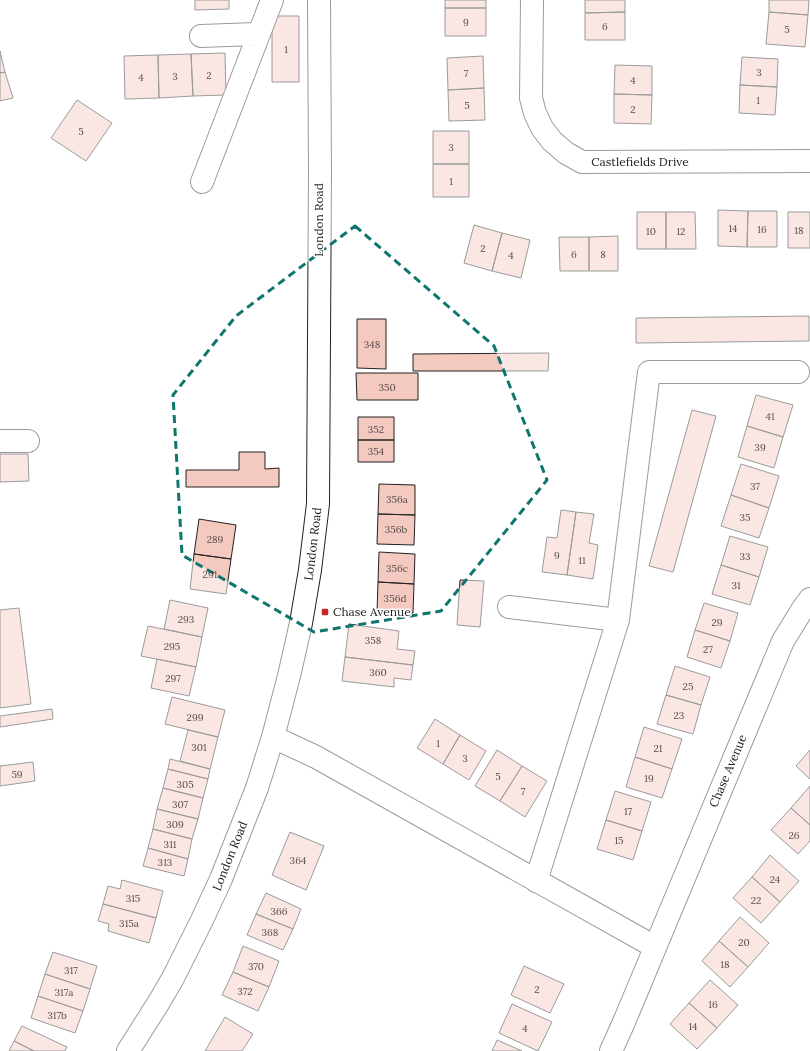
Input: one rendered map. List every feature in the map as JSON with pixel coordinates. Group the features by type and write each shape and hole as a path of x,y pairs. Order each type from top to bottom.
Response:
{"main road":[{"path":"202,182 272,0"},
{"name":"London Road","path":"128,1051 173,978 221,879 247,814 273,737 289,676 310,570 318,504 320,172 319,0"},
{"name":"Castlefields Drive","path":"532,0 530,98 535,114 542,128 552,141 566,153 582,162 810,161"},
{"path":"201,36 258,34"},
{"path":"536,881 618,620 649,372 798,372"},
{"path":"0,441 28,441"},
{"name":"Chase Avenue","path":"611,1051 783,641 810,599"},
{"path":"509,607 618,620"},
{"path":"273,737 316,758 655,947"}],"highlighted area":[{"path":"355,226 494,346 547,480 441,611 314,632 182,555 173,395 236,316"}],"building":[{"path":"195,0 229,0 229,9 195,10"},
{"path":"445,0 486,0 486,8 445,8"},
{"path":"585,0 625,0 625,12 585,13"},
{"path":"769,0 809,0 808,15 769,12"},
{"path":"445,8 486,8 486,36 445,36"},
{"path":"625,12 625,40 585,40 585,13"},
{"path":"769,12 808,15 805,47 766,44"},
{"path":"272,16 299,16 299,82 272,82"},
{"path":"0,51 5,72 0,73"},
{"path":"225,53 226,95 193,96 191,54"},
{"path":"191,54 193,96 159,98 158,55"},
{"path":"158,55 159,98 125,99 124,56"},
{"path":"483,56 484,88 448,90 447,58"},
{"path":"742,57 778,59 777,87 740,85"},
{"path":"615,65 652,66 652,95 614,94"},
{"path":"5,72 13,98 0,101 0,73"},
{"path":"740,85 777,87 775,115 739,113"},
{"path":"484,88 485,120 449,121 448,90"},
{"path":"614,94 652,95 651,124 614,123"},
{"path":"77,100 112,123 86,161 51,138"},
{"path":"433,131 469,131 469,164 433,164"},
{"path":"433,164 469,164 469,197 433,197"},
{"path":"718,210 748,211 747,247 718,246"},
{"path":"748,211 777,211 777,247 747,247"},
{"path":"637,212 666,212 666,249 637,249"},
{"path":"666,212 695,212 696,249 666,249"},
{"path":"788,212 810,212 810,248 788,248"},
{"path":"474,225 502,233 492,271 464,263"},
{"path":"502,233 530,240 521,278 492,271"},
{"path":"618,236 618,271 589,271 589,237"},
{"path":"559,237 589,237 589,271 560,271"},
{"path":"809,316 809,341 636,343 636,318"},
{"path":"357,319 386,319 386,369 357,368"},
{"path":"549,353 548,371 413,371 413,354"},
{"path":"356,373 418,373 418,400 357,400"},
{"path":"756,395 793,405 783,437 747,426"},
{"path":"692,410 716,416 673,572 649,566"},
{"path":"358,417 394,417 394,440 358,440"},
{"path":"747,426 783,437 774,468 738,457"},
{"path":"358,440 394,440 394,462 358,462"},
{"path":"239,452 265,452 265,469 279,468 279,487 186,487 186,470 239,470"},
{"path":"0,454 28,454 29,481 0,482"},
{"path":"741,464 779,476 769,508 731,495"},
{"path":"379,484 415,485 415,515 378,514"},
{"path":"731,495 769,508 759,538 721,526"},
{"path":"561,510 576,512 567,575 542,572 547,537 557,538"},
{"path":"576,512 594,514 589,543 598,545 593,579 567,575"},
{"path":"378,514 415,515 414,545 377,544"},
{"path":"199,519 236,525 231,559 194,554"},
{"path":"730,536 768,547 759,577 721,565"},
{"path":"379,552 415,554 414,584 378,582"},
{"path":"194,554 231,559 226,594 190,589"},
{"path":"721,565 759,577 750,605 712,594"},
{"path":"460,580 484,581 480,627 457,625"},
{"path":"378,582 414,584 413,613 377,612"},
{"path":"170,600 208,608 202,637 164,629"},
{"path":"704,603 738,613 730,641 695,630"},
{"path":"19,608 31,704 0,708 0,610"},
{"path":"349,624 399,631 397,649 415,651 413,665 345,657"},
{"path":"148,626 202,637 196,667 141,656"},
{"path":"695,630 730,641 721,668 687,657"},
{"path":"345,657 413,665 411,680 394,678 394,687 342,681"},
{"path":"157,659 196,667 189,696 151,688"},
{"path":"675,666 710,677 701,705 666,695"},
{"path":"666,695 701,705 693,734 657,724"},
{"path":"172,697 225,710 218,737 165,724"},
{"path":"52,709 53,719 0,727 0,716"},
{"path":"435,719 460,735 443,764 417,748"},
{"path":"644,727 682,739 672,769 635,757"},
{"path":"188,730 218,737 210,769 180,761"},
{"path":"460,735 486,751 469,780 443,764"},
{"path":"497,750 522,766 500,801 475,786"},
{"path":"810,750 810,779 796,766"},
{"path":"635,757 672,769 662,798 626,787"},
{"path":"170,759 210,769 208,779 168,769"},
{"path":"33,762 35,781 0,786 0,766"},
{"path":"522,766 547,781 525,817 500,801"},
{"path":"168,769 208,779 203,798 163,788"},
{"path":"810,786 810,825 791,808"},
{"path":"163,788 203,798 198,819 157,809"},
{"path":"615,791 651,802 642,831 606,820"},
{"path":"791,808 810,825 810,841 798,854 771,830"},
{"path":"157,809 198,819 192,839 153,829"},
{"path":"606,820 642,831 633,860 597,849"},
{"path":"153,829 192,839 188,859 148,848"},
{"path":"290,832 324,846 306,890 272,875"},
{"path":"148,848 188,859 184,876 143,866"},
{"path":"770,855 799,881 780,902 752,877"},
{"path":"752,877 780,902 761,923 733,898"},
{"path":"122,880 163,891 156,918 103,904 108,886 120,889"},
{"path":"266,893 301,909 293,929 256,914"},
{"path":"103,904 156,918 149,943 108,931 109,924 98,921"},
{"path":"256,914 293,929 283,950 247,935"},
{"path":"740,917 769,943 748,967 719,941"},
{"path":"719,941 748,967 730,987 702,961"},
{"path":"243,946 279,961 269,987 233,972"},
{"path":"53,952 97,966 90,989 45,974"},
{"path":"524,966 564,984 550,1013 511,995"},
{"path":"233,972 269,987 258,1011 222,995"},
{"path":"45,974 90,989 83,1011 38,996"},
{"path":"710,980 738,1005 717,1028 689,1003"},
{"path":"38,996 83,1011 75,1033 31,1018"},
{"path":"689,1003 717,1028 697,1049 670,1024"},
{"path":"512,1004 552,1022 538,1051 499,1033"},
{"path":"225,1017 253,1034 242,1051 205,1051"},
{"path":"22,1026 67,1047 65,1051 34,1051 14,1041"},
{"path":"497,1040 522,1051 492,1051"},
{"path":"14,1041 34,1051 9,1051"}],"place":[{"name":"Chase Avenue","path":"325,612"}]}
